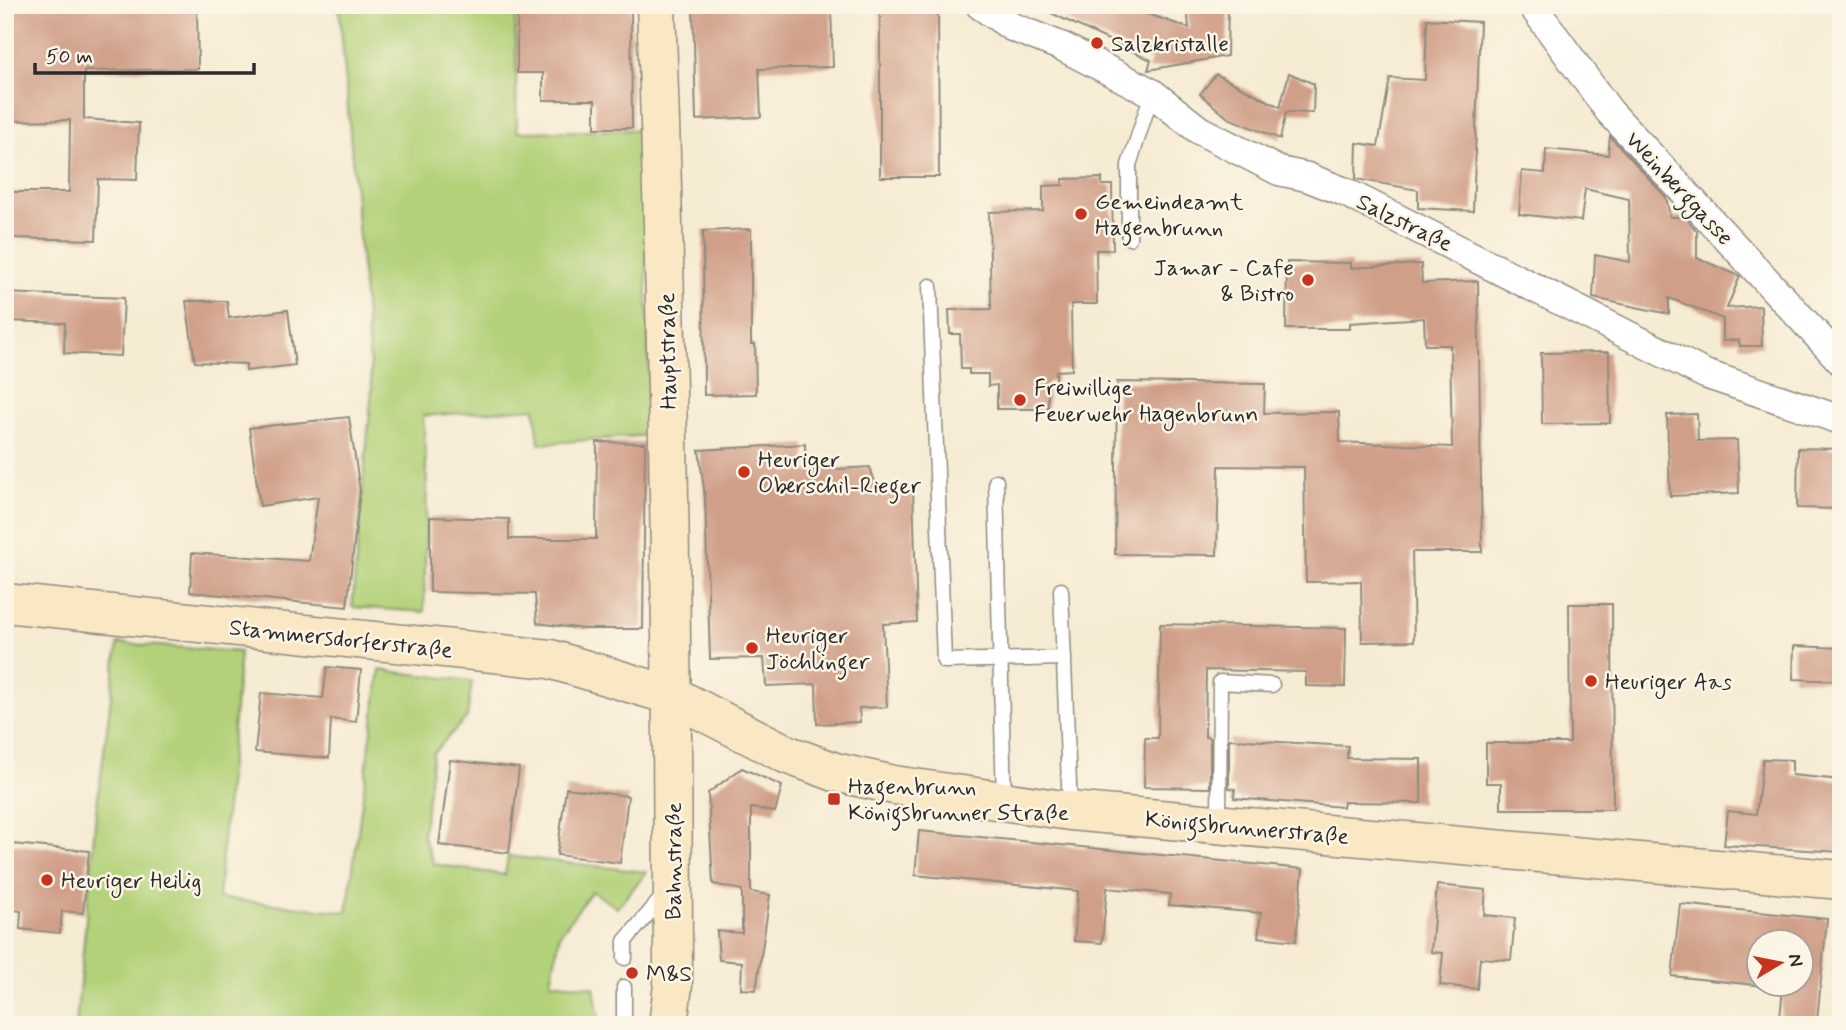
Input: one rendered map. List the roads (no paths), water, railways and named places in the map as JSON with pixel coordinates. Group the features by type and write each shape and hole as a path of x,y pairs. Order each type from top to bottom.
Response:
{"street":[{"name":"Hauptstraße","path":"656,5 665,268 673,696"},
{"name":"Salzstraße","path":"980,5 1012,27 1063,47 1152,93 1199,130 1267,165 1345,192 1705,374 1841,420"},
{"name":"Weinberggasse","path":"1532,5 1609,111 1841,361"},
{"name":"Stammersdorferstraße","path":"5,603 550,659 673,696"},
{"name":"Königsbrunnerstraße","path":"673,696 786,754 835,772 894,785 1070,811 1841,880"},
{"name":"Bahnstraße","path":"668,1025 673,985 673,696"}],"lane":[{"path":"1129,238 1129,165 1152,93"},
{"path":"930,286 944,660 1064,658"},
{"path":"996,481 1004,801"},
{"path":"1061,590 1070,811"},
{"path":"1219,824 1220,682 1272,685"},
{"path":"625,958 625,941 673,884"},
{"path":"624,987 624,1025"}],"place":[{"name":"Salzkristalle","path":"1097,43"},
{"name":"Gemeindeamt Hagenbrunn","path":"1081,214"},
{"name":"Jamar - Cafe & Bistro","path":"1308,280"},
{"name":"Freiwillige Feuerwehr Hagenbrunn","path":"1020,400"},
{"name":"Heuriger Oberschil-Rieger","path":"744,472"},
{"name":"Heuriger Jöchlinger","path":"752,648"},
{"name":"Heuriger Aas","path":"1591,681"},
{"name":"Hagenbrunn Königsbrunner Straße","path":"834,799"},
{"name":"Heuriger Heilig","path":"47,880"},
{"name":"M&S","path":"632,973"}]}
